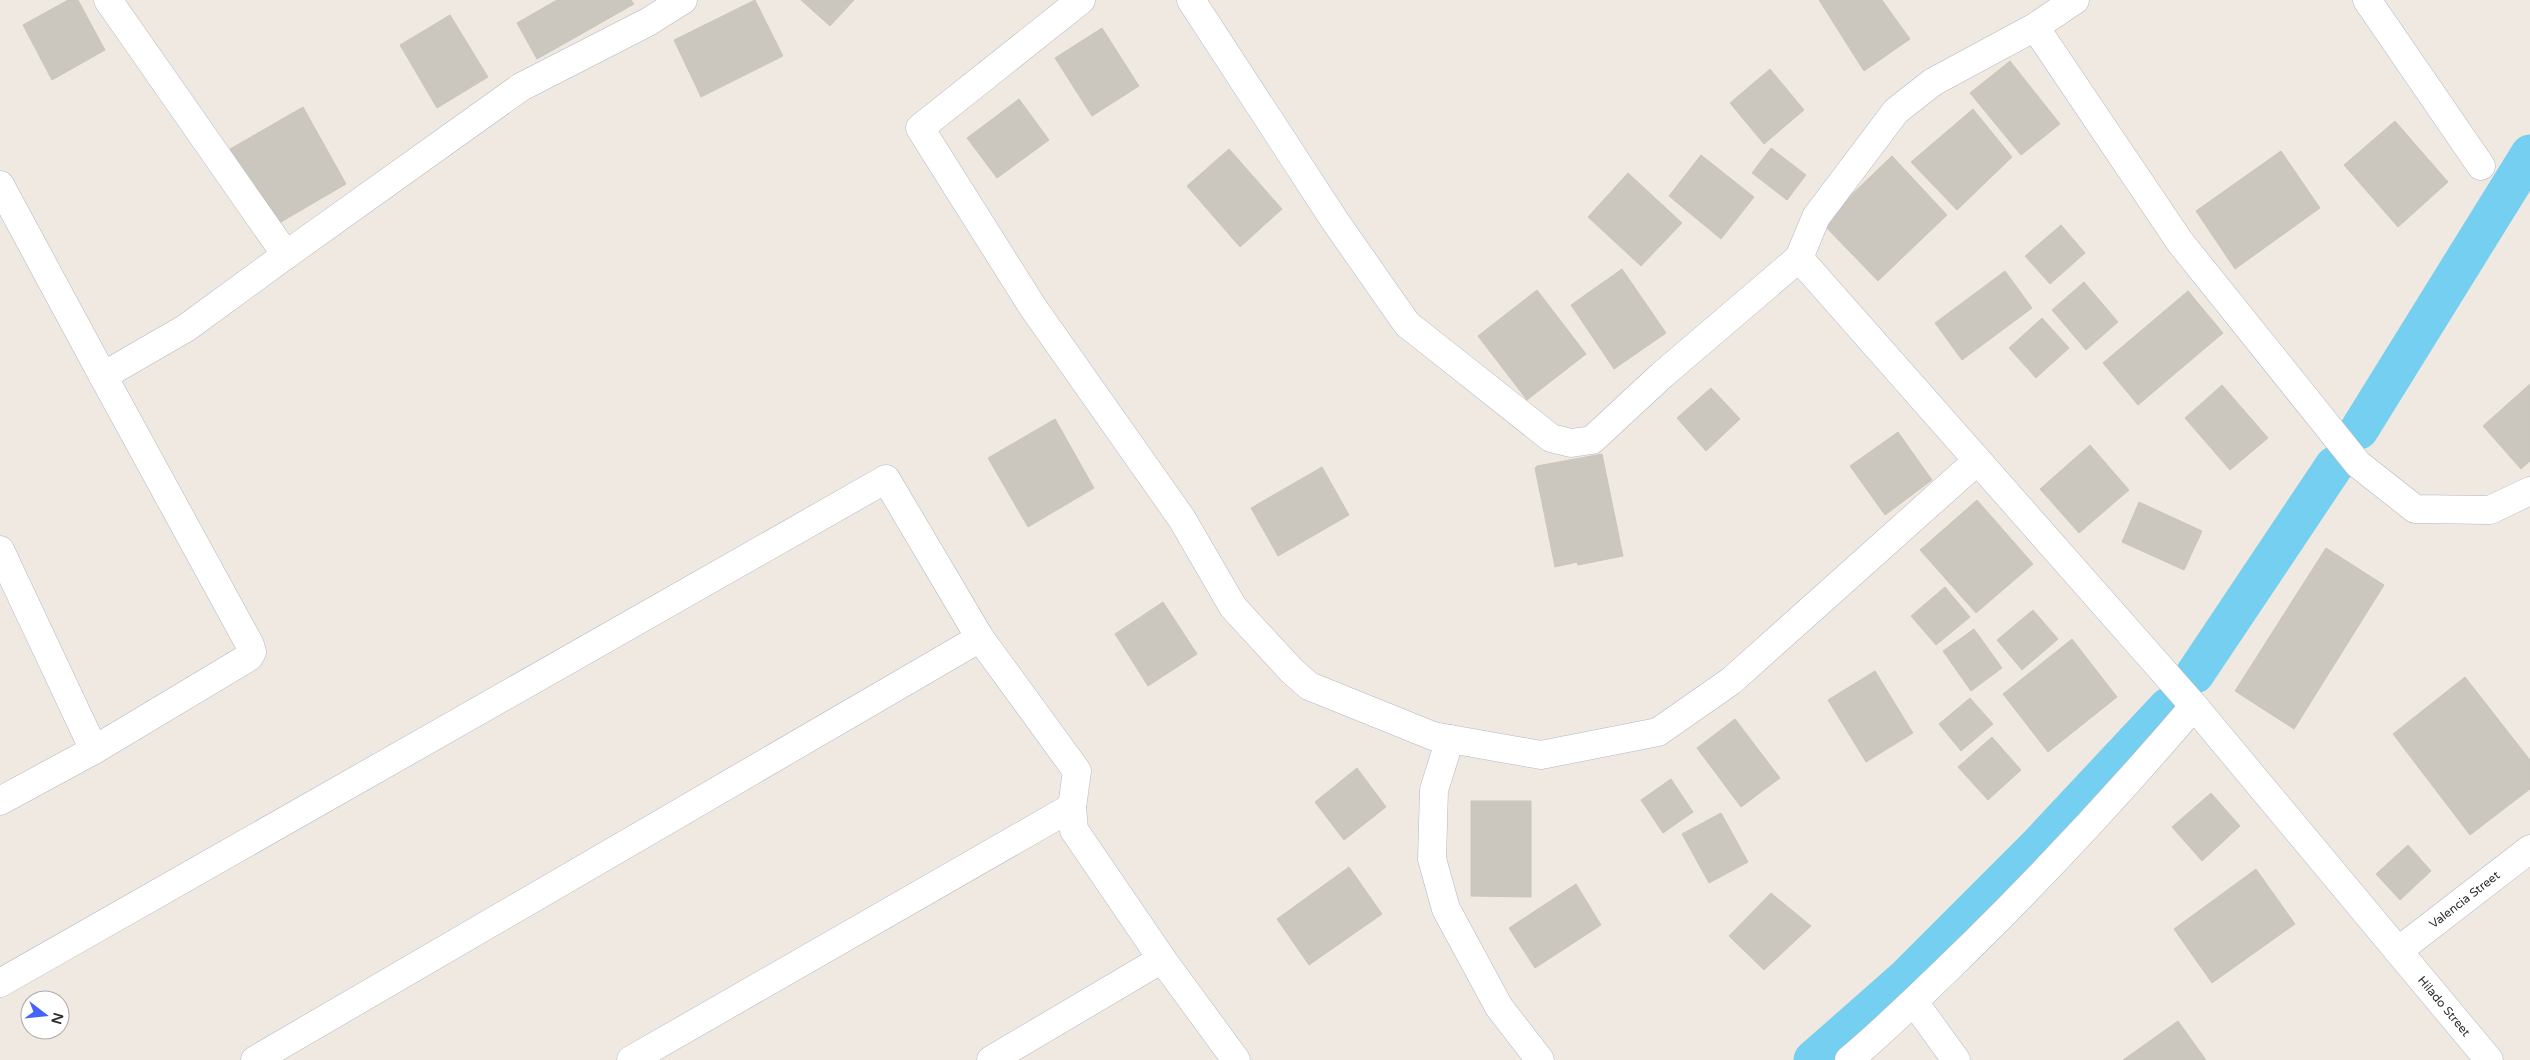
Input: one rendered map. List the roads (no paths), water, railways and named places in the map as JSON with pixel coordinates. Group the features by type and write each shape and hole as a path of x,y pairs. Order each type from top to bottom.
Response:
{"street":[{"path":"108,0 286,256"},
{"path":"103,376 186,328 520,87 648,22 683,0"},
{"path":"1081,0 920,128 1032,306 1182,519 1233,607 1292,671 1309,686 1433,736 1541,755 1658,732 1731,680 1977,461"},
{"path":"1191,0 1335,221 1407,324 1551,438 1571,443 1592,440 1662,375 1799,258 1816,216 1859,157 1896,111 1933,82 2035,27 2075,0"},
{"path":"2367,0 2481,166"},
{"path":"2035,27 2180,242 2358,464 2415,509 2490,510 2530,491"},
{"path":"0,185 250,645 252,652 249,657 94,750 0,801"},
{"name":"Hilado Street","path":"1799,258 2194,706 2490,1060"},
{"path":"0,983 886,479 980,638 1078,771 1072,807 1074,830 1162,960 1236,1060"},
{"path":"0,550 94,750"},
{"path":"254,1060 980,638"},
{"path":"1849,1060 1914,1002 2014,903 2123,790 2194,706"},
{"path":"1450,740 1434,790 1432,859 1434,868 1446,909 1499,1007 1540,1060"},
{"path":"631,1060 1072,807"},
{"name":"Valencia Street","path":"2398,951 2530,849"},
{"path":"991,1060 1162,960"},
{"path":"1914,1002 1956,1060"}],"waterway":[{"path":"2359,430 2530,154"},
{"path":"2195,674 2334,466"},
{"path":"1813,1060 1905,979 2037,847 2168,707"}]}
